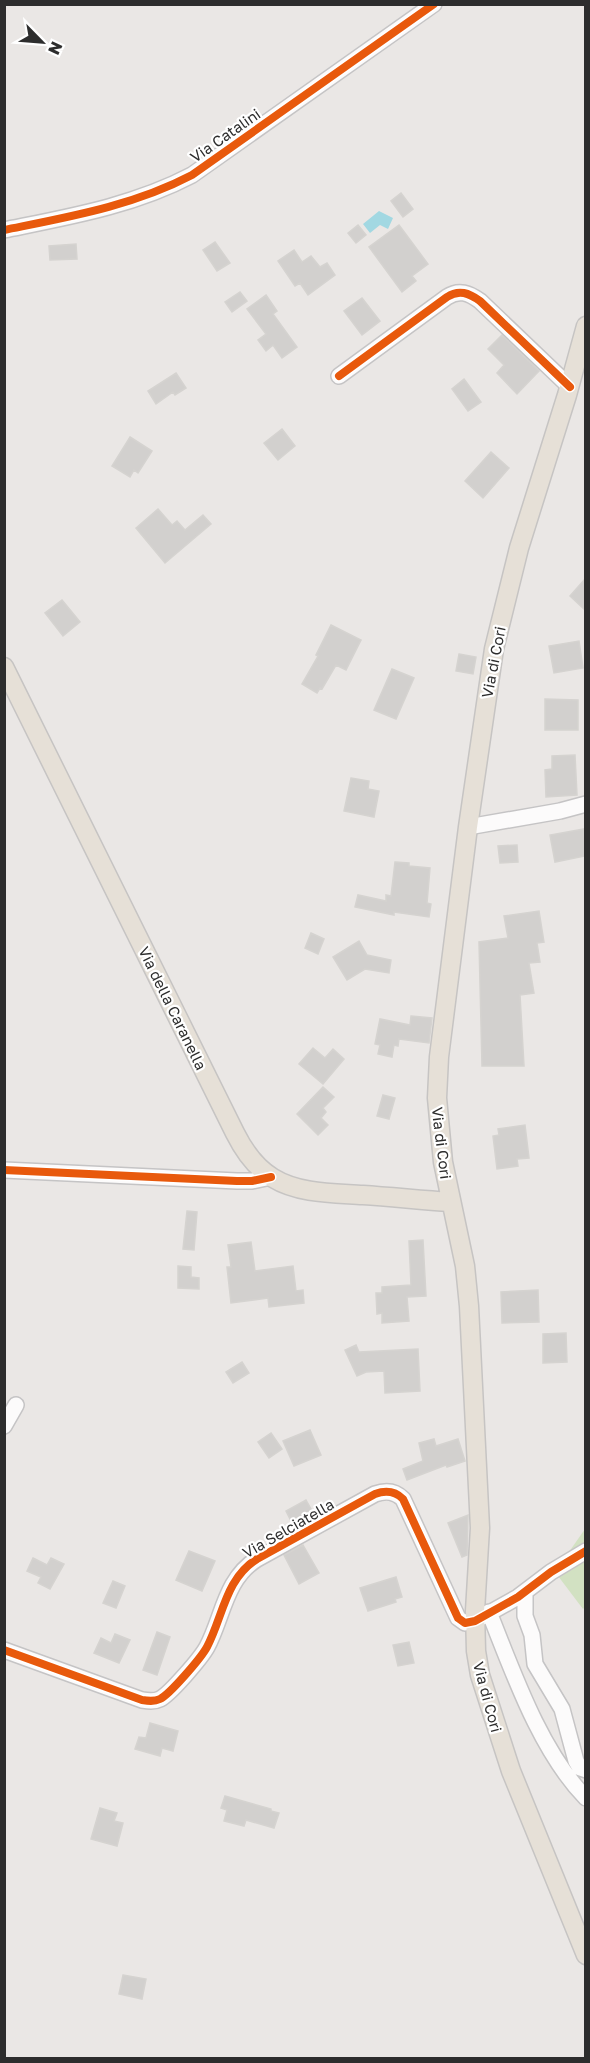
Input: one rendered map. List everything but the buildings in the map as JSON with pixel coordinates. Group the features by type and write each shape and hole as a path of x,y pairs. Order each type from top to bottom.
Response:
{"main road":[{"name":"Via di Cori","path":"585,326 570,387 519,548 498,630 486,696 468,827 437,1088 441,1148 450,1202 465,1266 469,1306 480,1528 482,1616 480,1675 514,1780 585,1955"},
{"name":"Via della Caranella","path":"4,668 235,1133 251,1158 271,1177 284,1184 307,1190 450,1202"}],"street":[{"name":"Via Catalini","path":"4,230 107,208 153,193 182,180 225,154 434,4"},
{"path":"339,376 447,297 454,293 464,292 480,301 570,387"},
{"path":"468,827 560,811 585,804"},
{"path":"4,1170 237,1181 271,1177"},
{"path":"4,1426 16,1405"},
{"name":"Via Selciatella","path":"4,1650 142,1700 160,1700 170,1692 203,1654 232,1585 246,1567 383,1491 393,1492 404,1502 458,1617 465,1623 482,1616"},
{"path":"585,1551 551,1572 525,1593 482,1616 532,1716 565,1773 585,1798"},
{"path":"525,1593 525,1616 531,1631 536,1664 562,1709 578,1765 585,1770"}],"green space":[{"path":"585,1529 585,1607 583,1609 555,1572"}],"water":[{"path":"379,211 393,218 388,229 380,225 370,233 363,224"}],"cycle path":[{"path":"4,230 123,203 170,186 192,175 434,4"},
{"path":"339,376 447,297 460,293 468,294 480,301 570,387"},
{"path":"4,1170 237,1181 271,1177"},
{"path":"4,1650 142,1700 158,1700 178,1683 204,1652 231,1588 246,1567 375,1494 383,1492 394,1493 403,1499 458,1618 465,1623 475,1621 518,1597 551,1572 586,1551"}]}
